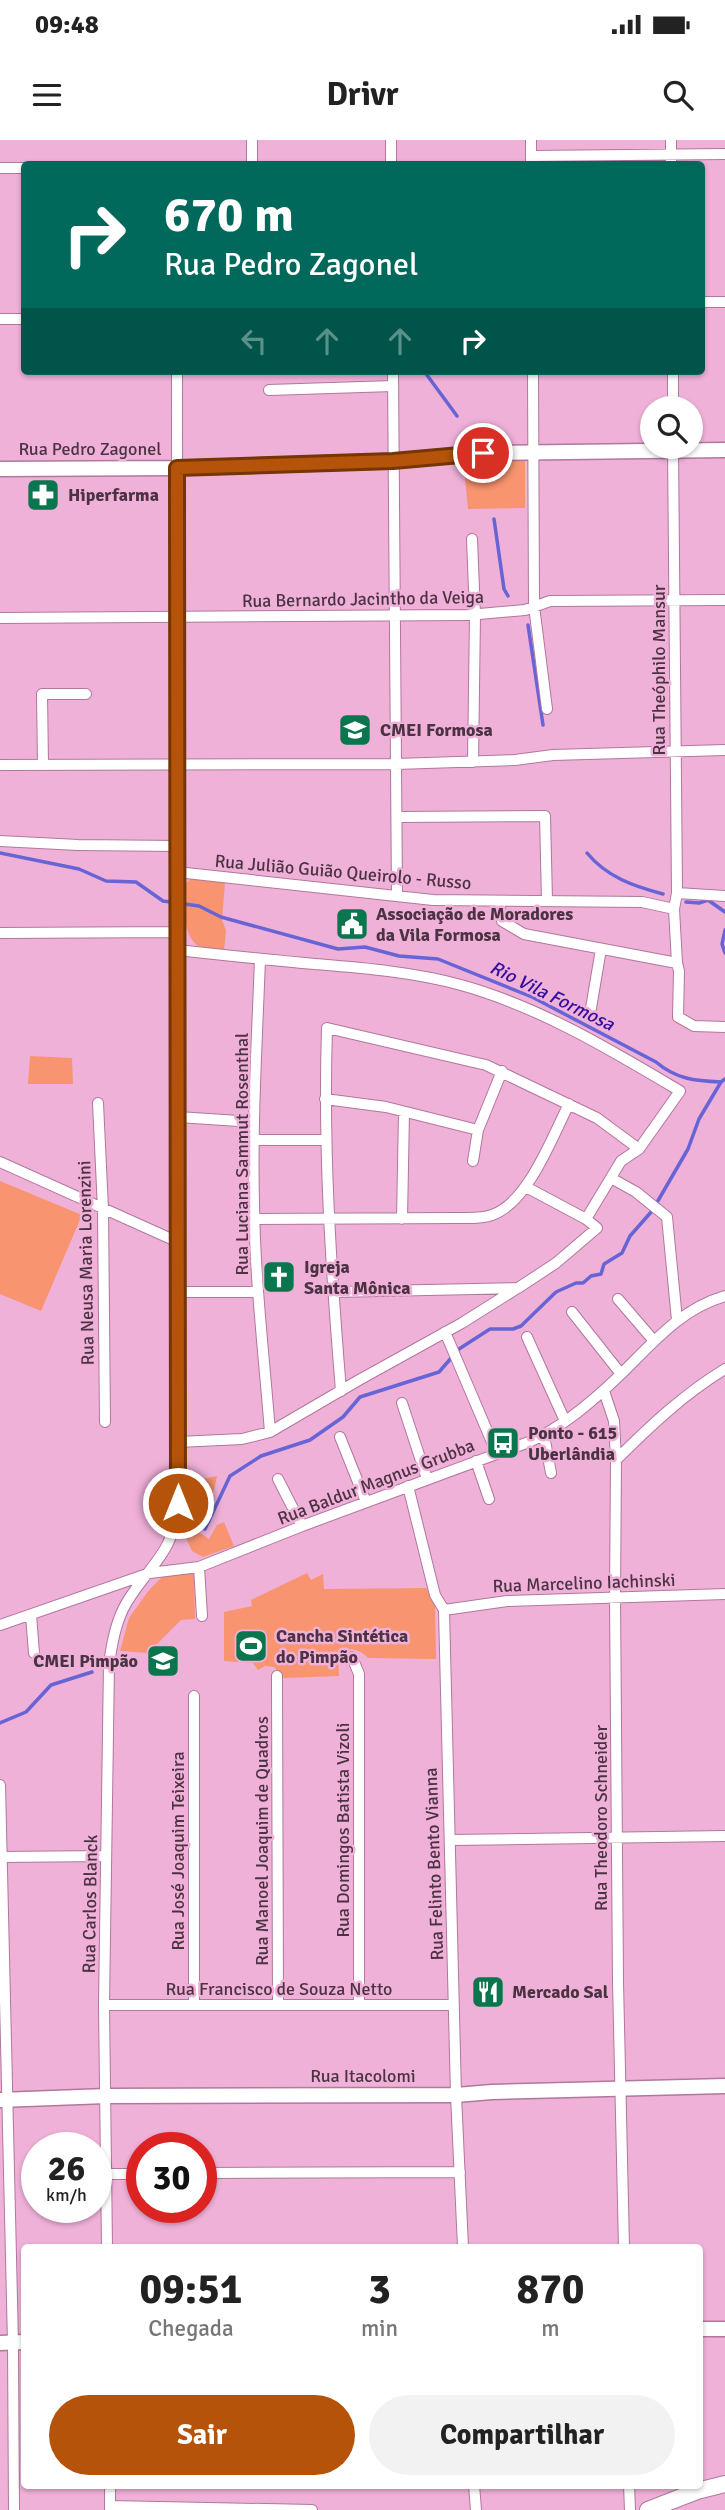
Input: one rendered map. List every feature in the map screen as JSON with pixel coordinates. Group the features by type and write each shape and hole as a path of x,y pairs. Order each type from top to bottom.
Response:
{"main road":[{"name":"Rua Pedro Zagonel","path":"0,469 177,468 393,461 463,454 640,450"},
{"name":"Rua Pedro Zagonel","path":"703,450 725,450"},
{"name":"Rua Itacolomi","path":"3,2099 456,2095 725,2086"},
{"path":"703,2329 725,2329"},
{"path":"703,2487 725,2484"},
{"path":"648,2510 695,2489"}],"street":[{"path":"251,140 252,161"},
{"path":"391,140 391,161"},
{"path":"531,140 531,160 671,160 725,154"},
{"path":"671,140 671,160"},
{"path":"0,168 21,168"},
{"path":"705,302 725,302"},
{"path":"0,319 21,319"},
{"name":"Rua Carlos Blanck","path":"107,2132 104,2006 107,1682 111,1648 126,1604 169,1544 177,1518 177,375"},
{"path":"393,375 397,897"},
{"path":"533,375 534,606 547,709"},
{"path":"673,375 673,396"},
{"path":"269,390 393,386"},
{"name":"Rua Theóphilo Mansur","path":"673,459 675,901 677,963 680,971 678,1017 694,1026 725,1027"},
{"path":"472,539 475,615 473,762"},
{"name":"Rua Bernardo Jacintho da Veiga","path":"0,618 475,615 526,610 550,601 725,600"},
{"path":"43,765 42,694 86,694"},
{"path":"0,765 396,764 473,762 553,755 725,750"},
{"path":"397,817 545,816 547,901"},
{"path":"0,841 177,846"},
{"name":"Rua Julião Guião Queirolo - Russo","path":"177,872 433,900 646,902 725,896"},
{"path":"499,901 502,921 514,930 534,937 677,963"},
{"path":"0,933 177,932"},
{"path":"590,1014 601,949"},
{"path":"177,950 401,973 442,980 477,990 583,1034 680,1091 639,1149 625,1157 586,1219"},
{"name":"Rua Luciana Sammut Rosenthal","path":"260,959 254,1122 254,1219 270,1432"},
{"path":"341,1391 328,1219 325,1140 327,1028 462,1058 502,1071 609,1125 639,1149"},
{"path":"473,1161 478,1130 502,1071"},
{"path":"325,1098 404,1112 478,1130"},
{"name":"Rua Neusa Maria Lorenzini","path":"98,1104 103,1209 104,1422"},
{"path":"254,1219 466,1218 492,1215 509,1206 526,1187 569,1104"},
{"path":"402,1219 404,1112"},
{"path":"178,1117 254,1122"},
{"path":"254,1140 325,1140"},
{"path":"0,1163 178,1242"},
{"path":"611,1178 636,1192 663,1213 677,1320"},
{"path":"178,1442 242,1439 270,1432 518,1288 555,1263 597,1228 586,1219 526,1187"},
{"path":"333,1292 518,1288"},
{"path":"178,1292 258,1292"},
{"name":"Rua Baldur Magnus Grubba","path":"0,1625 150,1573 199,1567 544,1435 604,1391 677,1320 701,1305 725,1296"},
{"path":"618,1299 654,1341"},
{"path":"572,1312 621,1374"},
{"path":"446,1332 497,1454"},
{"path":"527,1336 565,1421"},
{"path":"617,1460 649,1427 701,1384 725,1369"},
{"name":"Rua Theodoro Schneider","path":"604,1391 614,1421 617,1460 615,1597 618,1982 624,2244"},
{"path":"401,1403 427,1479"},
{"path":"544,1435 551,1473"},
{"path":"340,1437 366,1502"},
{"path":"476,1461 489,1499"},
{"path":"278,1479 302,1526"},
{"name":"Rua Felinto Bento Vianna","path":"408,1486 435,1595 444,1609 456,2095 463,2244"},
{"path":"199,1567 202,1616"},
{"name":"Rua Marcelino Iachinski","path":"444,1609 487,1602 725,1594"},
{"path":"31,1615 34,1653"},
{"name":"Rua Domingos Batista Vizoli","path":"352,1657 359,1674 359,2005"},
{"name":"Rua Manoel Joaquim de Quadros","path":"277,1676 278,2005"},
{"name":"Rua José Joaquim Teixeira","path":"194,1696 194,2005"},
{"path":"0,1785 3,2099 12,2343 14,2510"},
{"path":"450,1840 725,1836"},
{"path":"1,1857 106,1856"},
{"name":"Rua Francisco de Souza Netto","path":"104,2006 454,2005"},
{"path":"217,2174 460,2172"},
{"name":"Rua Carlos Blanck","path":"107,2223 107,2244"},
{"path":"110,2489 110,2508 312,2510"},
{"path":"474,2489 475,2510"},
{"path":"629,2489 630,2510"}],"shaded area":[{"path":"525,458 525,508 468,509 463,459"},
{"path":"192,878 225,882 222,920 226,930 224,951 198,946 192,940 185,917 186,883"},
{"path":"30,1056 72,1058 73,1084 28,1084"},
{"path":"0,1181 82,1215 41,1311 0,1294"},
{"path":"217,1476 214,1490 206,1503 200,1533 209,1539 217,1525 224,1522 234,1546 203,1557 192,1551 185,1536 190,1482"},
{"path":"194,1571 195,1619 181,1620 148,1653 120,1651 129,1618 149,1590 165,1574"},
{"path":"307,1573 311,1580 323,1574 324,1589 426,1588 435,1603 436,1659 368,1658 357,1650 347,1649 338,1656 339,1676 284,1678 274,1667 265,1666 258,1670 253,1663 224,1661 224,1612 252,1606 251,1600"}],"waterway":[{"path":"427,375 457,416"},
{"path":"494,519 504,589 508,596"},
{"path":"528,625 543,725"},
{"name":"Rio Vila Formosa","path":"0,853 79,869 106,881 136,882 163,901 199,906 221,917 338,949 365,947 399,956 438,959 532,997 678,1076 712,1082 725,1079"},
{"path":"587,853 621,880 663,894"},
{"path":"686,902 699,903 708,900 725,912"},
{"path":"725,930 722,944 725,953"},
{"path":"205,1529 230,1476 261,1456 310,1440 343,1417 360,1397 439,1372 459,1349 490,1329 513,1329 521,1326 556,1292 601,1274 604,1264 622,1253 630,1236 652,1211 688,1149 699,1119 721,1082"},
{"path":"0,1723 26,1712 51,1685 92,1672"}],"place":[{"name":"Hiperfarma","path":"43,495"},
{"name":"CMEI Formosa","path":"355,730"},
{"name":"Associação de Moradores da Vila Formosa","path":"352,924"},
{"name":"Igreja Santa Mônica","path":"279,1277"},
{"name":"Ponto - 615 Uberlândia","path":"503,1443"},
{"name":"Cancha Sintética do Pimpão","path":"251,1646"},
{"name":"CMEI Pimpão","path":"163,1661"},
{"name":"Mercado Sal","path":"488,1992"}],"route":[{"path":"178,1503 177,468 393,461 483,453"}]}
